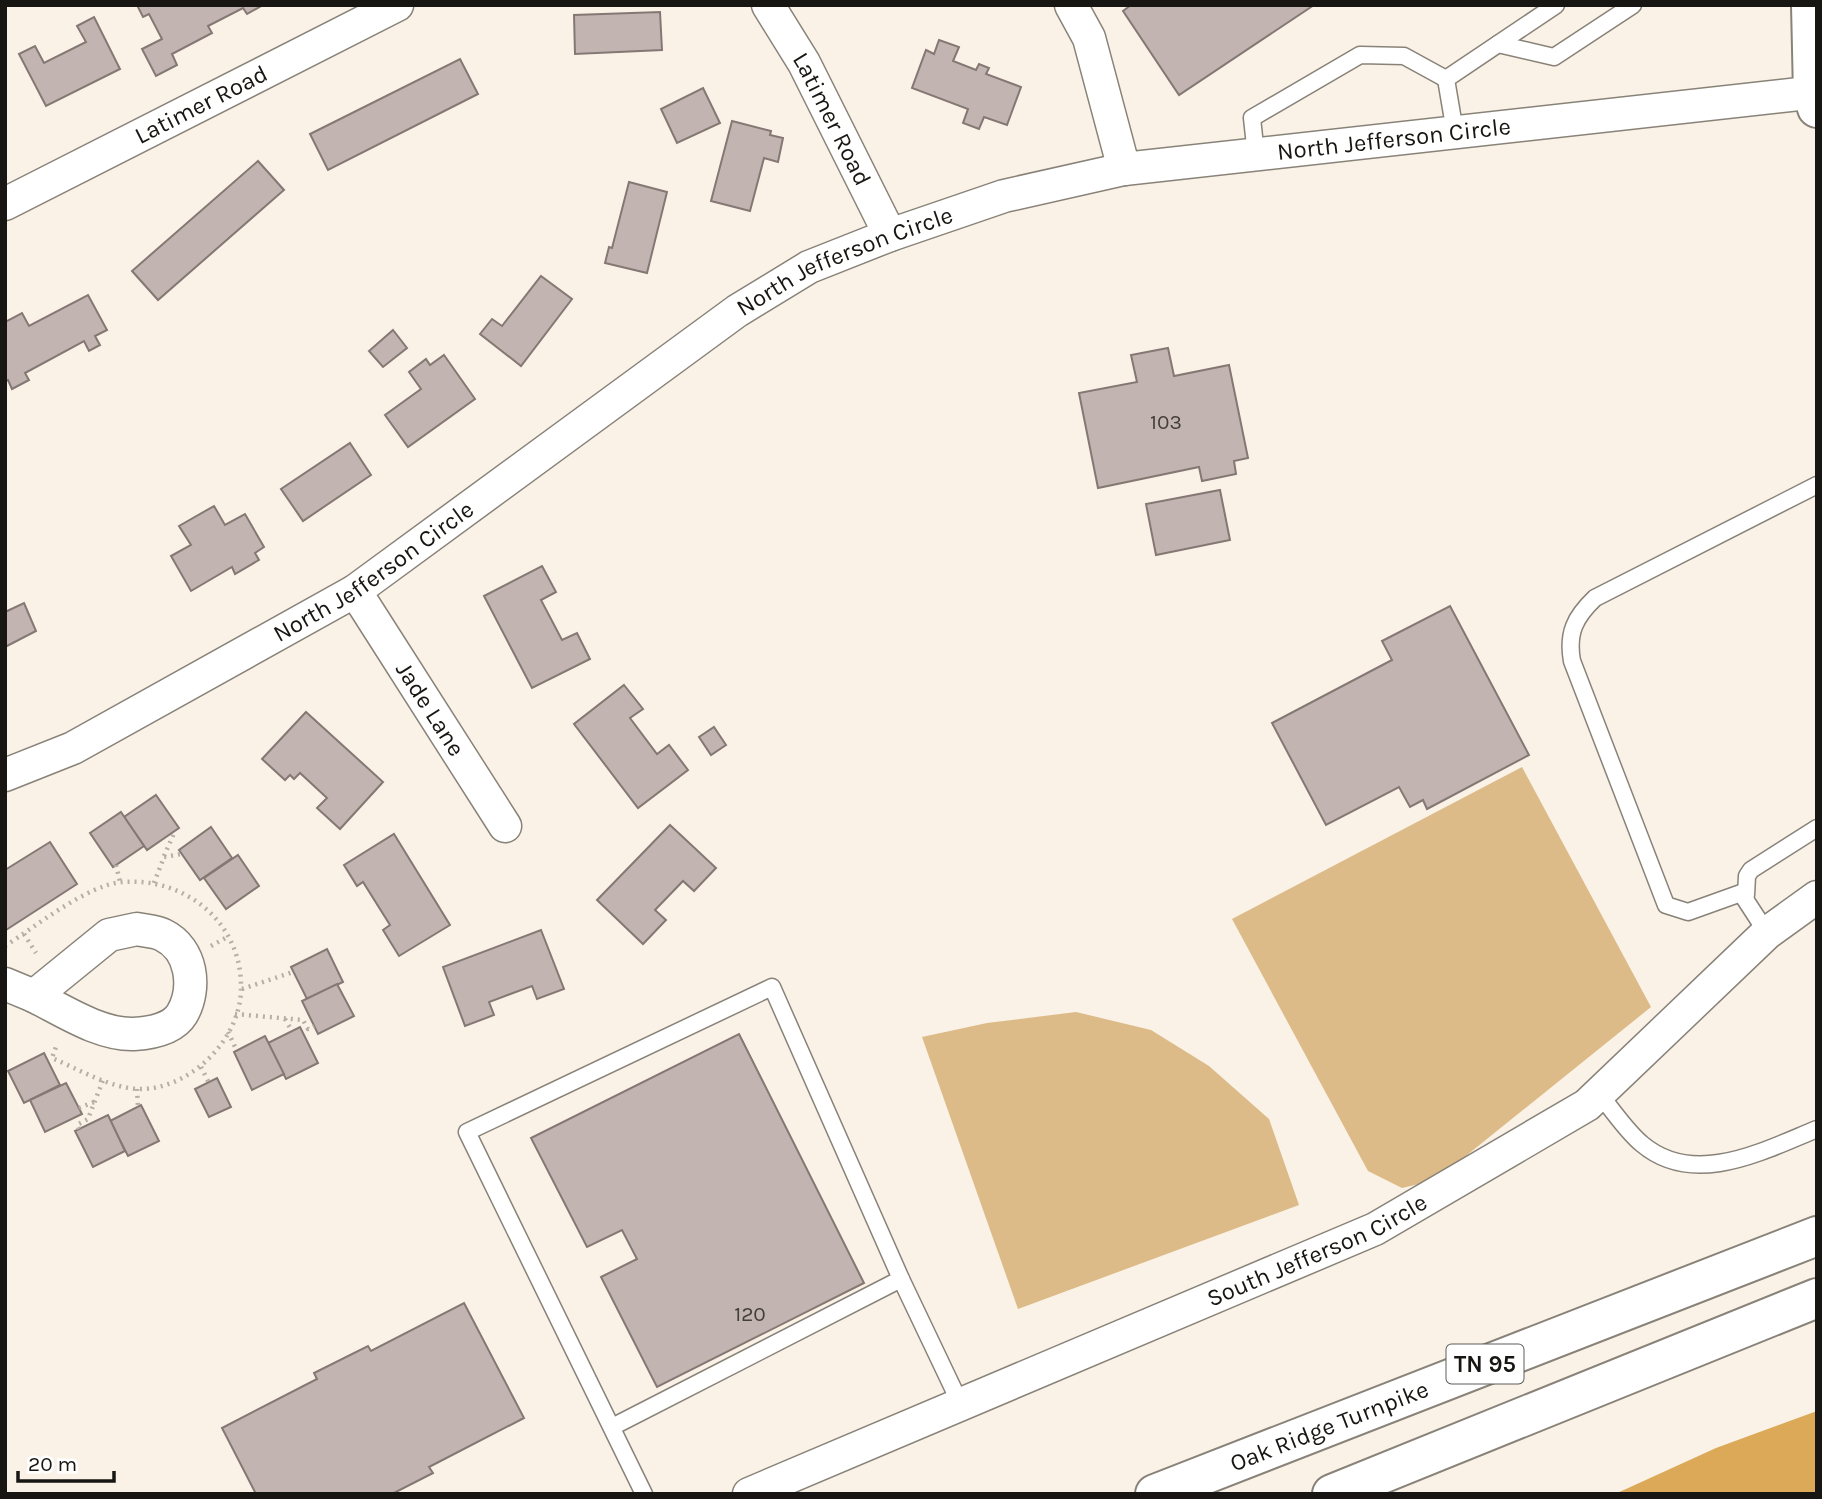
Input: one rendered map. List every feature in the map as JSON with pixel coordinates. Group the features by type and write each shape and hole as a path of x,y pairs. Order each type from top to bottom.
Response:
{"main road":[{"path":"1811,5 1816,98"},
{"name":"Oak Ridge Turnpike","path":"1155,1494 1817,1236"},
{"name":"TN 95","path":"1332,1494 1817,1298"}],"street":[{"name":"Latimer Road","path":"5,204 397,5"},
{"name":"Latimer Road","path":"768,5 804,63 890,235"},
{"path":"1071,5 1089,38 1124,169"},
{"name":"North Jefferson Circle","path":"5,775 73,748 355,591 737,311 809,267 890,235 1004,196 1124,169 1455,132 1816,98"},
{"name":"Jade Lane","path":"355,591 505,826"},
{"name":"South Jefferson Circle","path":"749,1494 960,1403 1012,1385 1375,1229 1587,1105 1767,933 1817,897"},
{"path":"5,984 89,1023 132,1034 162,1030 182,1015 192,981 187,958 164,935 137,929 109,935 34,996"}],"lane":[{"path":"1446,79 1556,5"},
{"path":"1498,44 1554,57 1633,5"},
{"path":"1256,155 1252,118 1360,55 1404,56 1446,79"},
{"path":"1446,79 1455,132"},
{"path":"1746,895 1734,894 1688,912 1666,905 1572,661 1568,641 1581,611 1595,598 1817,485"},
{"path":"1767,933 1746,895 1747,876 1751,870 1817,828"},
{"path":"644,1494 467,1132 772,986 901,1279 960,1403"},
{"path":"1599,1094 1642,1145 1678,1162 1706,1166 1754,1155 1817,1129"},
{"path":"612,1427 901,1279"}],"path":[{"path":"154,883 175,831"},
{"path":"164,857 181,853"},
{"path":"117,865 120,882"},
{"path":"5,946 91,892 120,882 154,883 184,892 211,911 229,936 238,961 242,989 235,1014 217,1051 201,1067 176,1081 137,1089 103,1080 52,1058 69,1013"},
{"path":"24,934 41,960"},
{"path":"242,989 293,972"},
{"path":"235,1014 303,1020 308,1029 314,1026"},
{"path":"285,1018 292,1031"},
{"path":"227,1031 237,1051"},
{"path":"201,1067 209,1083"},
{"path":"79,1129 77,1125 88,1119 103,1080"},
{"path":"137,1089 138,1107"},
{"path":"79,1108 95,1102"}],"shaded area":[{"path":"1522,767 1651,1007 1436,1180 1402,1188 1368,1171 1232,919"},
{"path":"1076,1012 1151,1030 1209,1066 1269,1119 1299,1205 1018,1309 922,1037 987,1023"},
{"path":"1817,1411 1817,1494 1615,1494 1716,1448"}],"building":[{"path":"137,5 263,5 247,14 243,8 208,26 212,33 172,54 177,65 156,76 142,49 162,39 149,14 143,17"},
{"path":"1131,5 1314,5 1179,95 1123,11"},
{"path":"660,12 662,50 575,54 574,15"},
{"path":"94,17 120,69 46,106 19,54 35,46 44,63 86,42 77,26"},
{"path":"939,40 959,47 953,61 976,70 979,64 989,68 986,74 1021,87 1007,125 984,117 979,129 963,123 968,109 912,88 926,50 934,54"},
{"path":"460,59 478,94 328,170 310,134"},
{"path":"703,88 720,123 677,143 661,109"},
{"path":"732,121 771,131 770,135 783,138 778,162 764,158 750,211 711,201"},
{"path":"258,161 284,190 158,300 132,271"},
{"path":"629,182 667,192 647,273 605,263 609,247 612,248"},
{"path":"541,276 572,299 521,366 480,334 492,319 502,326"},
{"path":"88,295 107,330 95,336 100,345 89,351 84,341 25,373 29,380 12,389 8,380 5,381 5,322 22,313 29,326"},
{"path":"393,330 407,348 383,367 369,351"},
{"path":"1168,348 1174,376 1229,365 1248,458 1234,461 1236,474 1202,481 1199,467 1098,488 1079,393 1137,382 1131,355"},
{"path":"444,355 475,399 408,447 385,415 421,389 409,372 426,359 430,365"},
{"path":"350,443 371,475 303,521 281,489"},
{"path":"1220,490 1230,540 1156,555 1146,504"},
{"path":"214,506 225,525 245,514 264,547 255,553 259,560 235,574 232,567 191,591 171,556 191,545 179,526"},
{"path":"542,566 556,592 541,600 562,640 577,633 590,659 532,688 484,596"},
{"path":"24,603 36,631 5,647 5,612"},
{"path":"1450,606 1529,755 1427,809 1423,800 1410,807 1399,787 1326,825 1272,723 1392,660 1382,641"},
{"path":"624,685 643,709 630,718 657,754 669,745 688,770 638,808 574,724"},
{"path":"306,712 383,782 340,829 317,808 327,798 300,773 294,779 290,775 285,780 262,759"},
{"path":"714,727 726,745 711,755 699,737"},
{"path":"156,795 179,828 147,850 124,817"},
{"path":"121,812 144,846 113,867 90,833"},
{"path":"670,825 716,868 694,891 683,881 655,910 666,920 643,944 597,900"},
{"path":"211,827 232,858 200,880 179,850"},
{"path":"394,834 450,925 399,956 383,930 390,925 363,882 357,886 344,865"},
{"path":"50,842 77,884 6,930 5,870"},
{"path":"238,855 259,886 226,909 204,878"},
{"path":"541,930 564,989 537,999 532,986 489,1002 494,1015 465,1026 443,967"},
{"path":"327,949 343,982 307,999 291,967"},
{"path":"337,984 354,1016 318,1034 302,1001"},
{"path":"300,1027 318,1063 286,1079 268,1043"},
{"path":"739,1034 864,1283 657,1387 601,1277 637,1259 622,1230 587,1247 531,1138"},
{"path":"265,1036 284,1074 252,1090 234,1052"},
{"path":"44,1053 60,1085 24,1103 8,1071"},
{"path":"217,1078 231,1107 209,1117 195,1089"},
{"path":"66,1083 82,1114 45,1132 30,1100"},
{"path":"141,1105 159,1141 128,1156 110,1121"},
{"path":"108,1115 125,1151 93,1167 75,1131"},
{"path":"464,1303 524,1418 429,1467 433,1473 392,1494 256,1494 222,1428 317,1379 314,1373 368,1346 371,1351"}]}
